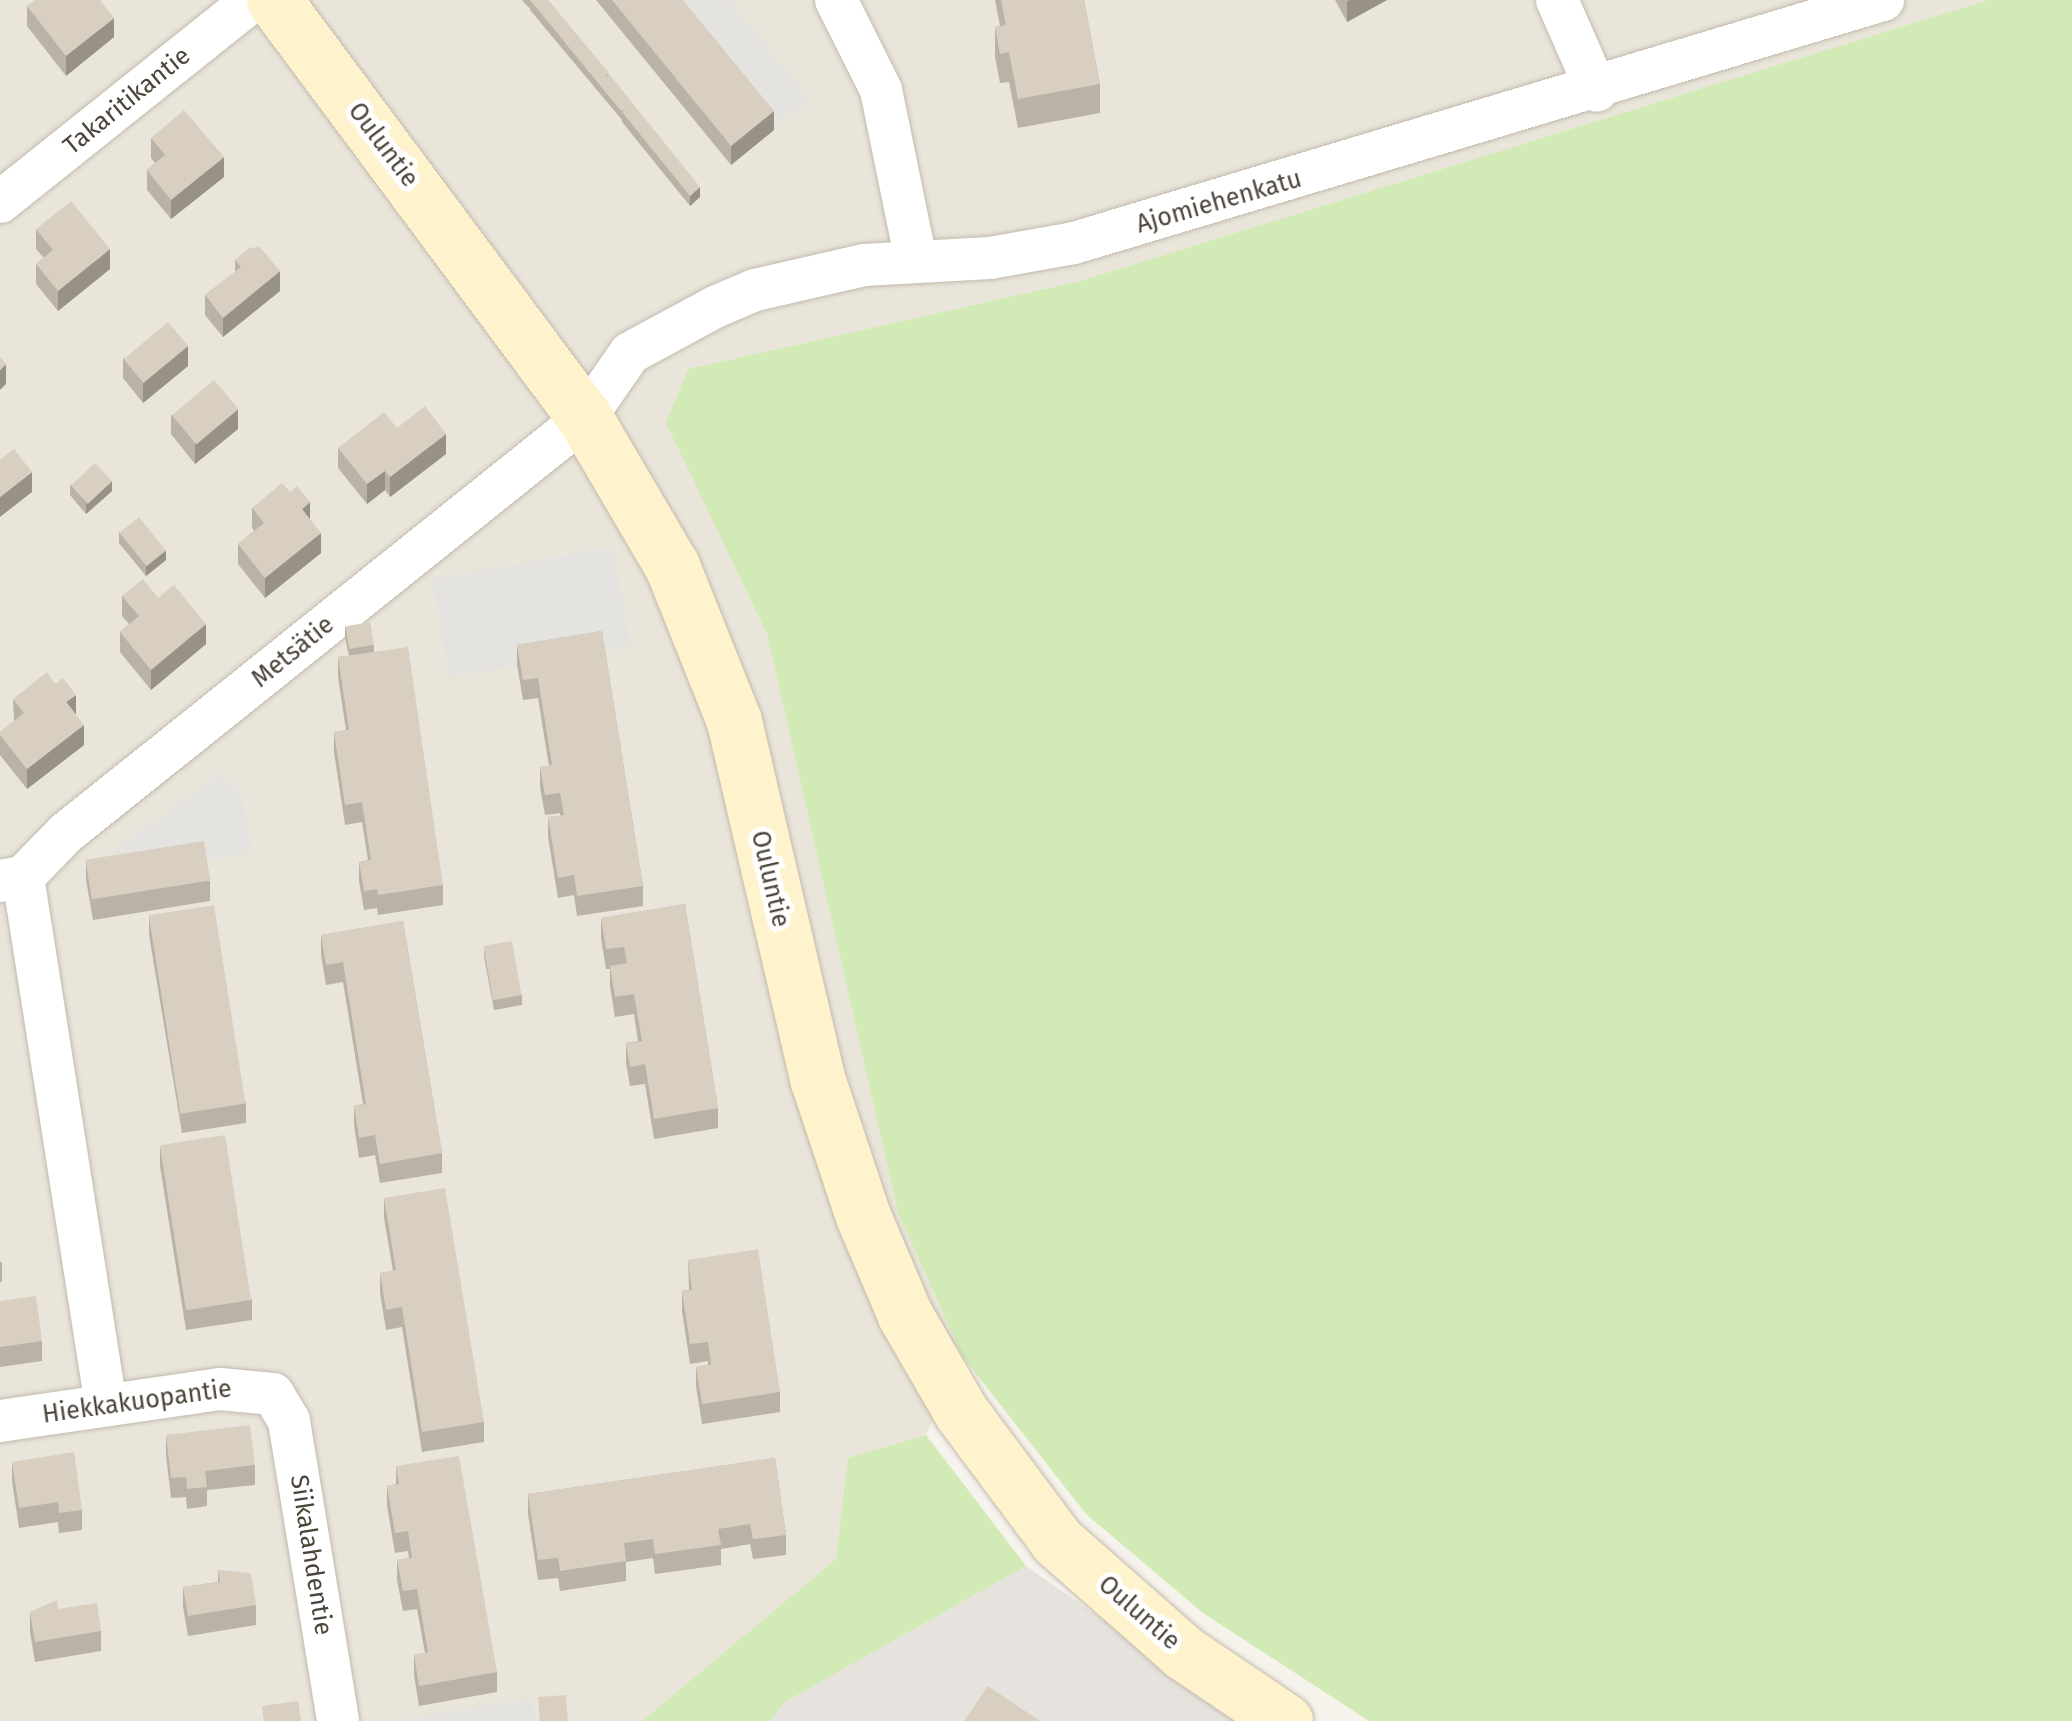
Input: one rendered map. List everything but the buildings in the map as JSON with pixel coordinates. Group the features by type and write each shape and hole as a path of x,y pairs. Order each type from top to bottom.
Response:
{"street":[{"name":"Takaritikantie","path":"0,202 253,0"},
{"name":"Ouluntie","path":"274,0 585,418 672,566 734,721 816,1078 905,1315 965,1420 1057,1541 1184,1654 1284,1721"},
{"path":"836,0 881,90 916,260"},
{"path":"1557,0 1597,91"},
{"name":"Ajomiehenkatu","path":"585,418 612,370 661,333 755,290 916,260 990,258 1074,243 1597,91 1884,0"},
{"name":"Metsätie","path":"12,879 585,418"},
{"path":"12,879 106,1405"},
{"name":"Hiekkakuopantie","path":"0,1421 220,1389 273,1394"},
{"name":"Siikalahdentie","path":"273,1394 289,1421 338,1721"}],"shaded area":[{"path":"0,0 1988,0 1080,281 688,369 667,423 767,634 898,1213 963,1357 926,1435 848,1458 836,1559 642,1721 0,1721"},
{"path":"683,0 729,0 809,99 781,122"},
{"path":"613,547 630,645 449,677 432,579"},
{"path":"221,774 242,794 253,852 86,880 86,870"},
{"path":"1026,1566 1248,1721 770,1721 785,1702"},
{"path":"531,1698 535,1721 395,1721"}],"green space":[{"path":"1988,0 2072,0 2072,1721 1369,1721 1203,1613 1086,1514 963,1357 898,1213 767,634 666,423 688,369 1080,281"},
{"path":"926,1435 1026,1566 785,1702 770,1721 642,1721 836,1559 848,1458"}]}
